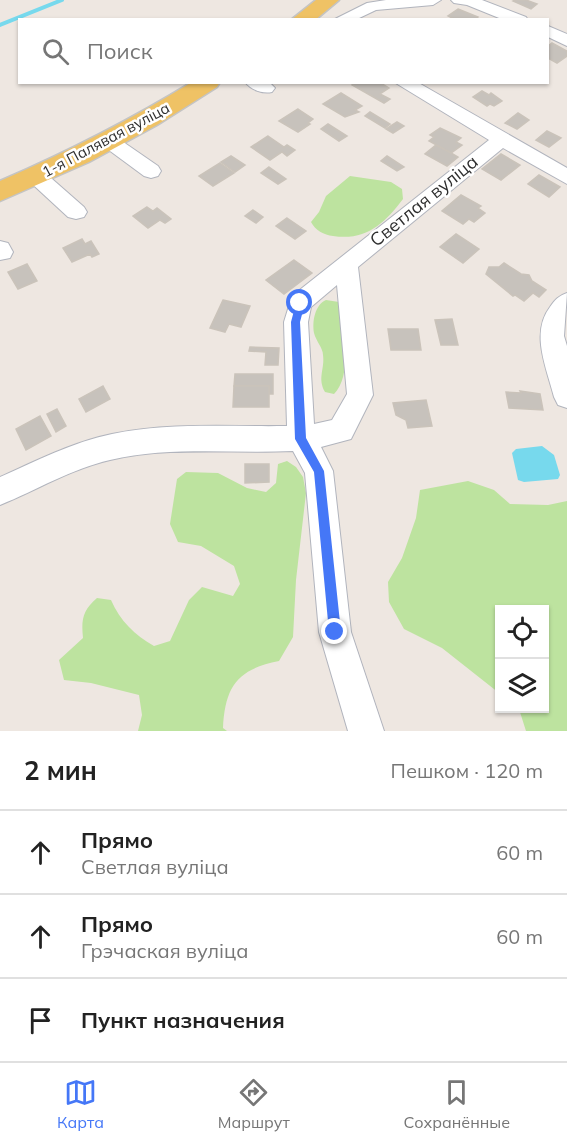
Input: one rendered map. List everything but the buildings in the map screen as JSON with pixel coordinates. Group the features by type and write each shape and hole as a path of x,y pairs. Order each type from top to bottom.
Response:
{"main road":[{"path":"305,18 329,0"},
{"name":"1-я Палявая вуліца","path":"0,192 109,141 206,84"}],"street":[{"path":"346,18 373,6 433,0"},
{"path":"459,0 470,1 515,18"},
{"path":"549,32 567,41"},
{"path":"406,84 567,177"},
{"name":"Светлая вуліца","path":"301,439 296,322 300,303 502,139"},
{"path":"109,141 152,171"},
{"path":"36,176 76,212"},
{"path":"0,491 81,456 127,444 214,438 301,439 320,437 341,430 360,395 346,264"},
{"path":"567,302 553,321 552,336 567,398"},
{"path":"301,439 319,471 335,632 366,731"}],"green space":[{"path":"350,176 391,182 402,189 403,199 389,216 365,233 345,237 323,233 311,222 319,212 326,196"},
{"path":"326,300 339,302 344,308 345,365 340,386 334,394 325,392 323,387 321,378 323,352 313,328 317,309"},
{"path":"287,461 296,467 303,477 306,493 296,580 293,637 279,661 253,669 236,682 224,713 223,728 227,731 138,731 142,715 139,695 91,683 64,680 59,660 83,638 84,615 97,598 111,600 129,627 154,646 170,641 189,600 202,587 233,596 240,584 234,566 201,546 178,542 170,524 177,479 186,472 218,473 247,488 266,492 276,483 278,464"},
{"path":"468,481 494,490 510,504 548,505 567,501 567,731 526,731 520,713 549,713 549,605 495,605 495,690 442,648 404,629 389,602 388,582 402,558 416,518 420,490"}],"water":[{"path":"542,446 554,455 560,475 558,479 524,482 518,480 512,453 516,449"}],"waterway":[{"path":"0,25 62,0"}],"route":[{"path":"300,303 296,322 301,439 319,471 335,632"}]}
